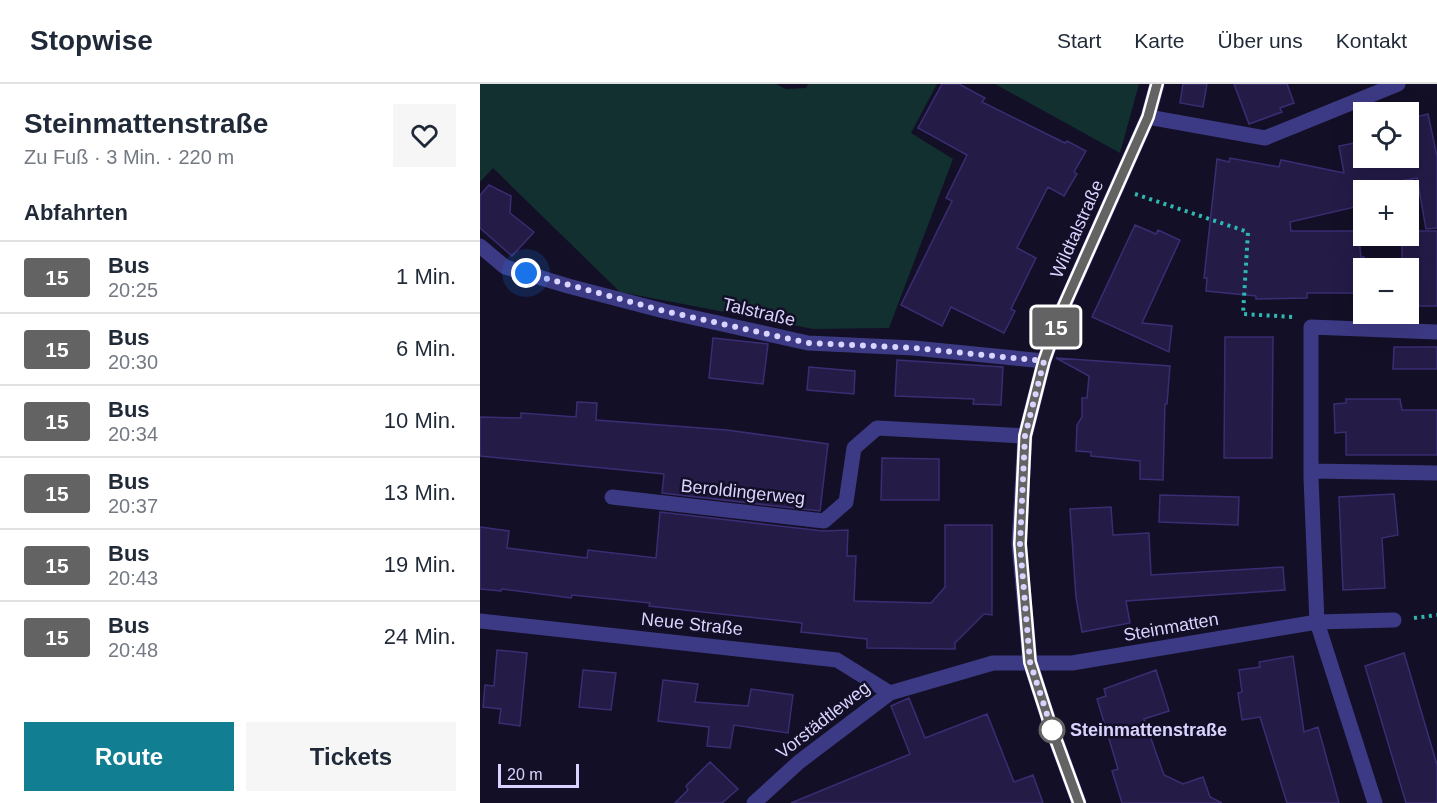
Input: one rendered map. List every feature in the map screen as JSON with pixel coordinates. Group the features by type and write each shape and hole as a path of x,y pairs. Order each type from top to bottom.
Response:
{"street":[{"name":"Wildtalstraße","path":"1026,431 1044,361 1062,310 1148,117 1157,84"},
{"path":"1148,117 1265,138 1398,84"},
{"name":"Talstraße","path":"480,246 505,267 568,286 664,311 808,343 914,348 1044,361"},
{"path":"1376,803 1317,622 1311,475 1311,327 1437,332"},
{"name":"Beroldingerweg","path":"612,497 824,520 846,502 854,448 877,428 1026,431"},
{"path":"1026,431 1020,544 1030,662 1078,803"},
{"path":"1311,475 1437,473"},
{"name":"Steinmatten","path":"1030,662 1072,663 1317,622 1394,620"},
{"name":"Neue Straße","path":"480,621 837,660 890,693"},
{"name":"Vorstädtleweg","path":"754,803 799,762 890,693 993,663 1030,662"}],"path":[{"path":"1117,188 1248,232 1243,314 1312,318 1311,327"}],"green space":[{"path":"480,84 776,84 786,89 806,88 808,84 937,84 911,133 953,159 889,328 813,329 620,292 493,168 480,182"},
{"path":"995,84 1139,84 1120,153"}],"building":[{"path":"942,84 959,84 985,98 982,102 1086,151 1074,172 1077,174 1064,196 1048,187 1017,248 1036,258 1011,309 1015,311 1004,333 951,307 942,326 901,305 952,201 946,198 967,155 918,128"},
{"path":"1183,84 1207,84 1203,107 1180,103"},
{"path":"1234,84 1287,84 1294,103 1280,108 1282,112 1249,124"},
{"path":"1428,114 1437,156 1437,228 1426,229 1417,178 1353,180 1353,207 1290,222 1291,231 1353,231 1353,246 1360,246 1361,257 1364,258 1353,258 1353,293 1307,293 1307,298 1256,299 1256,296 1206,291 1207,278 1204,278 1217,159 1229,162 1230,158 1279,167 1281,160 1344,173 1339,146 1353,143 1353,168 1419,168 1419,116"},
{"path":"489,185 511,196 510,213 534,232 512,256 480,228 480,195"},
{"path":"1135,225 1156,234 1158,230 1180,240 1142,323 1172,326 1169,352 1092,317"},
{"path":"1419,231 1437,231 1437,306 1419,306 1419,258 1402,258 1402,246 1419,246"},
{"path":"1225,337 1273,337 1272,458 1224,458"},
{"path":"713,338 768,344 763,384 709,378"},
{"path":"1394,347 1437,347 1437,369 1393,369"},
{"path":"1056,358 1170,366 1167,404 1165,404 1163,480 1140,479 1140,461 1091,456 1091,452 1076,451 1077,425 1082,417 1082,398 1087,398 1089,376"},
{"path":"897,360 1003,367 1001,405 973,404 974,399 895,396"},
{"path":"809,367 855,371 854,394 807,390"},
{"path":"1346,399 1400,399 1402,410 1437,410 1437,455 1346,455 1346,432 1335,433 1334,404 1346,403"},
{"path":"577,402 597,403 596,420 727,430 828,444 820,511 662,493 664,474 480,456 480,417 521,418 521,413 576,417"},
{"path":"882,458 939,459 939,500 881,500"},
{"path":"1394,494 1398,535 1382,538 1385,588 1343,590 1339,497"},
{"path":"1160,495 1239,497 1238,525 1159,522"},
{"path":"1111,507 1113,535 1149,533 1151,575 1283,567 1285,590 1126,601 1130,623 1082,632 1076,598 1070,509"},
{"path":"660,512 823,531 848,530 847,556 856,556 854,601 931,603 945,587 945,525 992,525 992,615 984,614 955,643 955,649 867,648 867,639 801,632 802,623 649,606 650,603 572,595 571,598 502,589 501,591 480,589 480,527 509,531 507,548 587,558 588,550 656,558"},
{"path":"497,650 527,653 520,726 499,723 501,709 483,707 485,685 494,686"},
{"path":"1404,653 1437,765 1437,803 1406,803 1365,666"},
{"path":"1293,656 1304,732 1318,727 1339,803 1287,803 1260,717 1242,720 1238,693 1242,692 1239,670 1260,667 1259,662"},
{"path":"583,670 616,673 611,710 579,707"},
{"path":"1156,670 1169,711 1144,719 1164,775 1183,784 1203,777 1210,797 1222,803 1122,803 1112,771 1118,769 1097,699 1106,696 1104,689"},
{"path":"663,680 698,684 695,702 748,706 751,689 793,695 788,733 734,725 730,748 707,746 709,727 658,721"},
{"path":"909,698 925,738 987,714 1014,782 1033,775 1043,803 791,803 910,754 891,706"},
{"path":"710,762 738,789 722,803 675,803 688,790 686,786"}],"bus line":[{"name":"15","path":"1079,803 1030,662 1020,544 1025,436 1044,361 1062,310 1148,117 1157,84"}],"place":[{"name":"Steinmattenstraße","path":"1052,730"}],"route":[{"path":"526,273 664,311 808,343 914,348 1044,361 1025,436 1020,544 1030,662 1054,736 1052,730"}]}
